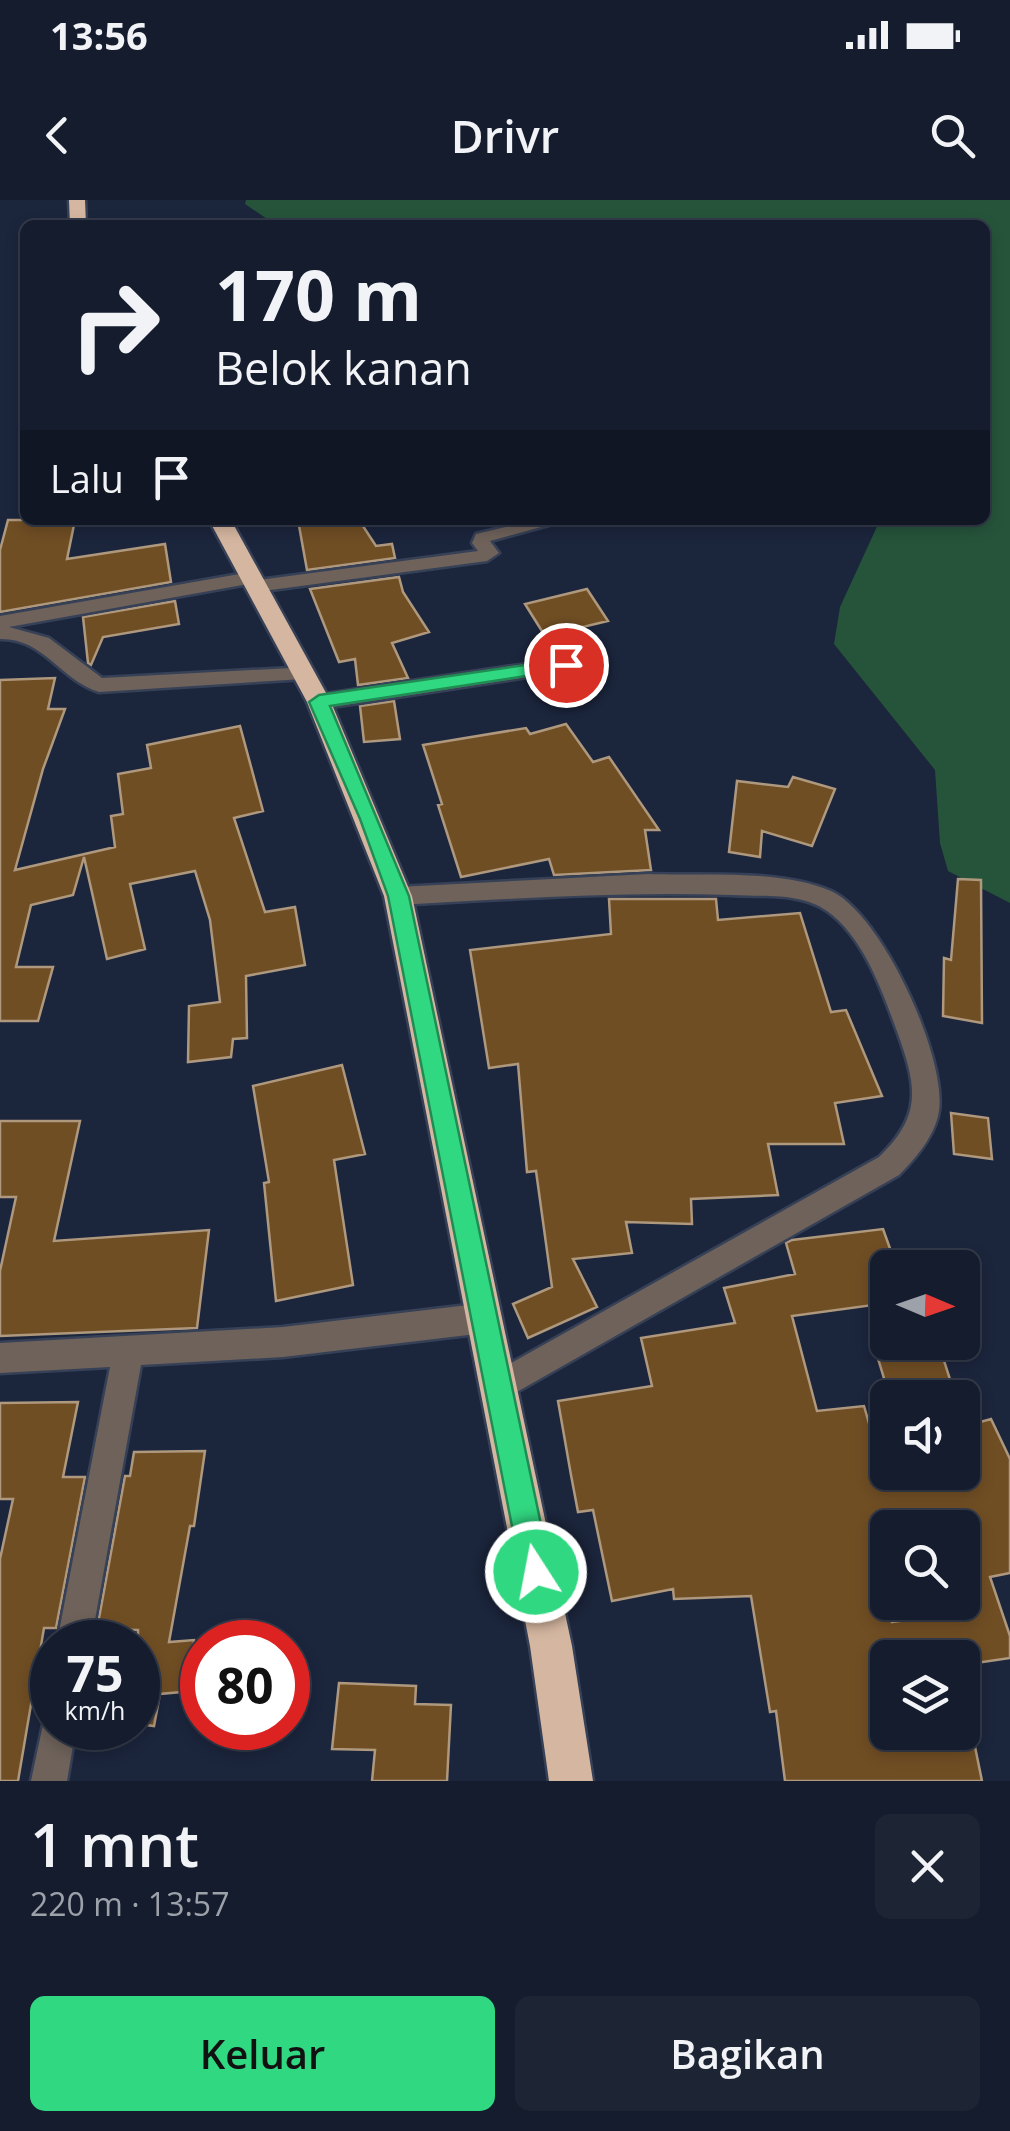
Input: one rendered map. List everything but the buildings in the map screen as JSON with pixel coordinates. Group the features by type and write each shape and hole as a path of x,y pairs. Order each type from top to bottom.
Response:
{"highway":[{"path":"223,525 319,702 370,819 398,896 551,1646 571,1781"}],"street":[{"path":"0,622 253,582 487,556 490,552 481,543 482,538 537,525"},
{"path":"0,633 27,634 42,640 84,679 98,685 303,672"},
{"path":"319,702 566,665"},
{"path":"398,896 648,884 818,894 851,918 865,938 923,1062 926,1108 912,1140 888,1166 499,1387"},
{"path":"0,1358 283,1342 486,1318"},
{"path":"78,1620 128,1350"},
{"path":"49,1781 54,1750"}],"green space":[{"path":"246,200 1010,200 1010,903 948,871 940,843 935,770 834,644 840,607 878,525 990,525 990,220 269,220 245,204"}],"route":[{"path":"536,1572 412,950 398,896 370,819 319,702 566,665"}]}
